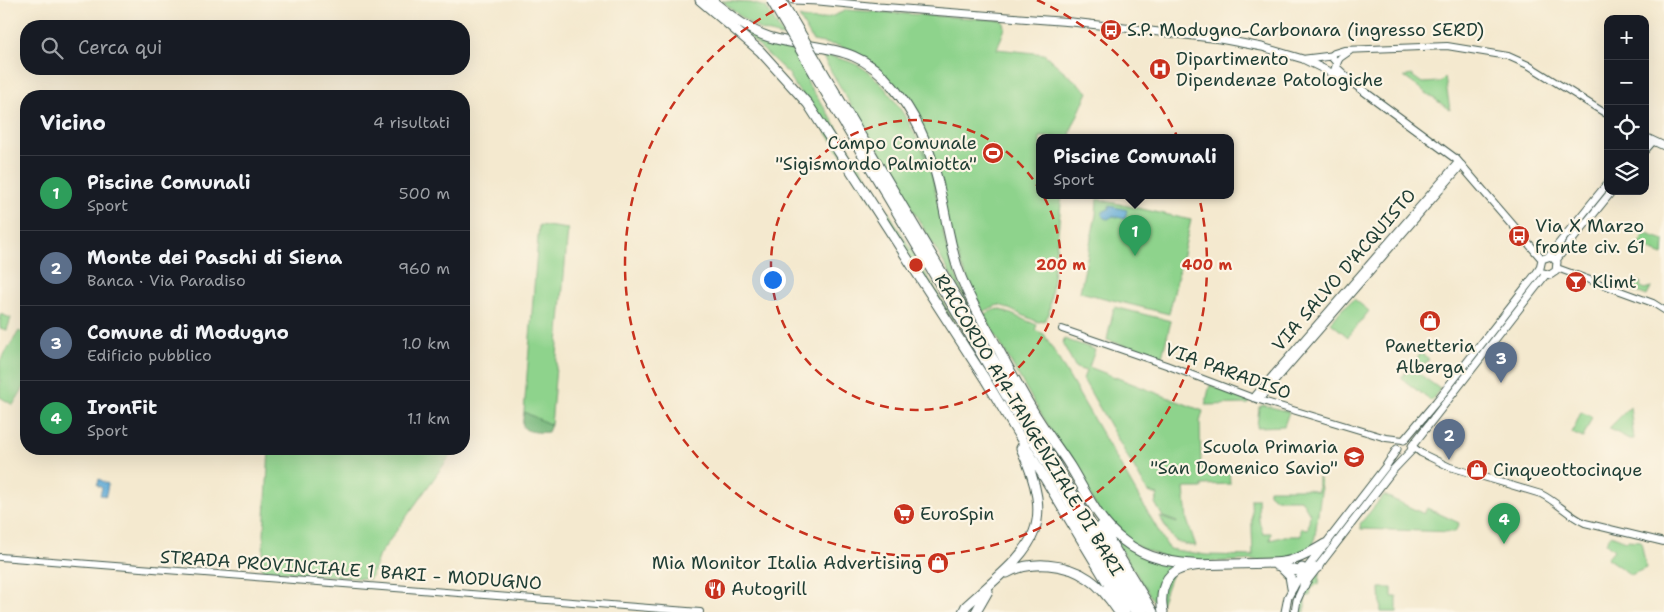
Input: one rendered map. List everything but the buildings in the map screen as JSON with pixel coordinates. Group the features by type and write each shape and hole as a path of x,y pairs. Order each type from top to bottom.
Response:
{"highway":[{"name":"RACCORDO A14-TANGENZIALE DI BARI","path":"700,0 760,51 808,104 985,379 1125,612"},
{"path":"711,0 752,29 768,36 838,50 856,57 874,68 896,91 920,133 933,164 952,246 965,286 989,333 1039,420 1069,464 1103,520 1128,545 1152,557 1204,566"},
{"path":"771,0 818,72 1143,612"},
{"path":"781,0 818,72 1135,612"},
{"path":"956,612 964,609 1014,562 1033,534 1038,511 1034,482 1027,461 1012,430 992,397 985,379"},
{"name":"RACCORDO A14-TANGENZIALE DI BARI","path":"1039,420 1152,612"},
{"path":"1163,612 1163,592 1171,575 1183,568 1291,561 1325,544"},
{"path":"1291,561 1300,565 1304,572 1304,585"},
{"path":"1263,564 1304,572 1312,571 1318,567"},
{"path":"980,609 987,592 1005,574 1020,567 1043,565 1066,569 1090,579 1105,593 1119,612"},
{"path":"1279,566 1284,568 1290,576 1292,588"}],"main road":[{"path":"793,0 818,0 879,7 1072,22 1195,36 1262,47 1303,59 1354,84 1460,164 1545,258 1556,260"},
{"path":"1303,59 1328,57 1354,84"},
{"path":"1326,70 1322,64 1328,57"},
{"path":"1326,70 1333,70 1337,65"},
{"path":"1649,140 1664,146"},
{"path":"1649,146 1653,141"},
{"path":"1285,612 1292,588 1386,466 1400,444 1436,402 1540,268 1545,258 1604,188"},
{"path":"1556,260 1609,195"},
{"path":"1540,268 1546,274 1552,274 1558,268 1556,260"},
{"path":"1294,612 1304,585 1546,274"},
{"path":"1400,444 1408,442 1412,446"},
{"path":"1400,444 1400,453 1407,454"}],"street":[{"path":"1328,57 1338,51 1447,46 1508,56 1528,65 1604,112"},
{"path":"1337,65 1340,58 1350,51"},
{"name":"VIA SALVO D'ACQUISTO","path":"1256,399 1460,164"},
{"path":"1558,268 1653,303 1664,310"},
{"name":"VIA PARADISO","path":"1062,329 1160,362 1256,399 1386,438 1400,444"},
{"path":"1412,446 1421,453 1463,472 1551,498 1574,517 1585,523 1664,542"},
{"path":"1407,454 1421,453"},
{"name":"STRADA PROVINCIALE 1 BARI - MODUGNO","path":"0,557 700,612"}],"green space":[{"path":"722,1 751,3 766,7 784,37 760,30"},
{"path":"847,10 1001,20 1005,28 997,49 1044,54 1088,92 1070,134 1036,134 1036,199 1062,199 1049,314 1044,321 1038,322 1000,305 983,312 961,265 911,111 854,52 839,46 813,41 799,17 818,20"},
{"path":"735,24 761,38 790,47 807,77 808,84 830,116 971,348 790,78 790,75"},
{"path":"821,54 851,62 867,71 887,90 905,116 926,158 935,188 945,241 951,261 975,316"},
{"path":"1411,75 1422,83 1440,82 1445,77 1450,110 1404,77"},
{"path":"1097,199 1191,220 1169,314 1080,292 1096,215"},
{"path":"539,225 568,229 551,425 524,412"},
{"path":"1644,233 1664,240 1663,255 1639,246"},
{"path":"1634,280 1641,283 1640,286 1644,289 1651,287 1647,296 1631,290"},
{"path":"1354,299 1369,311 1348,337 1331,323 1341,310"},
{"path":"1114,307 1171,321 1162,357 1107,340"},
{"path":"999,309 1037,325 1035,330 1044,334 1169,549 1206,555 1253,556 1251,499 1258,499 1259,521 1263,533 1271,533 1270,540 1286,536 1301,536 1301,528 1308,529 1310,514 1301,499 1276,499 1269,493 1269,489 1308,489 1318,492 1318,477 1320,479 1321,492 1314,543 1311,550 1291,559 1205,562 1165,558 1132,544 1104,519 984,315"},
{"path":"0,314 11,318 7,330 0,328"},
{"path":"20,332 20,394 13,405 0,397 0,361"},
{"path":"1064,339 1095,350 1089,367 1203,411 1200,422 1201,468 1229,468 1230,484 1202,485 1202,488 1184,488 1187,520 1196,546 1177,541 1171,535 1160,517 1177,522 1163,517 1155,503 1158,495 1148,492 1083,379 1086,371 1076,368 1063,344"},
{"path":"1421,353 1429,359 1418,373 1440,389 1431,401 1401,378"},
{"path":"1210,385 1249,400 1249,404 1205,405"},
{"path":"1263,405 1289,412 1284,426 1257,427 1259,407"},
{"path":"1630,407 1634,439 1629,439 1610,429"},
{"path":"524,412 551,425 548,432 527,430 523,426"},
{"path":"1581,412 1592,417 1583,438 1572,433"},
{"path":"269,455 451,455 379,555 370,579 262,570"},
{"path":"1384,495 1424,514 1427,508 1459,523 1455,532 1361,529 1360,524"},
{"path":"1611,535 1626,541 1641,541 1646,568 1631,575 1607,558 1614,550 1606,543"},
{"path":"1119,541 1174,567 1159,610 1117,543"},
{"path":"1320,572 1319,585 1317,584 1311,588 1310,596 1305,596 1305,612 1299,612 1306,591"},
{"path":"1380,588 1392,588 1392,597 1397,597 1397,612 1381,612"}],"water":[{"path":"1109,206 1127,210 1125,219 1113,216 1108,219 1104,218 1102,214 1109,209"},
{"path":"99,479 108,484 106,496 100,495 102,488 97,485"}],"place":[{"name":"S.P. Modugno-Carbonara (ingresso SERD)","path":"1111,30"},
{"name":"Dipartimento Dipendenze Patologiche","path":"1160,69"},
{"name":"Campo Comunale \"Sigismondo Palmiotta\"","path":"993,153"},
{"name":"Via X Marzo fronte civ. 61","path":"1519,236"},
{"name":"Piscine Comunali","path":"1135,256"},
{"name":"Klimt","path":"1576,282"},
{"name":"Panetteria Alberga","path":"1430,321"},
{"name":"Comune di Modugno","path":"1501,383"},
{"name":"Scuola Primaria \"San Domenico Savio\"","path":"1354,457"},
{"name":"Monte dei Paschi di Siena","path":"1449,460"},
{"name":"Cinqueottocinque","path":"1477,470"},
{"name":"EuroSpin","path":"904,514"},
{"name":"IronFit","path":"1504,544"},
{"name":"Mia Monitor Italia Advertising","path":"938,563"},
{"name":"Autogrill","path":"715,589"}]}
